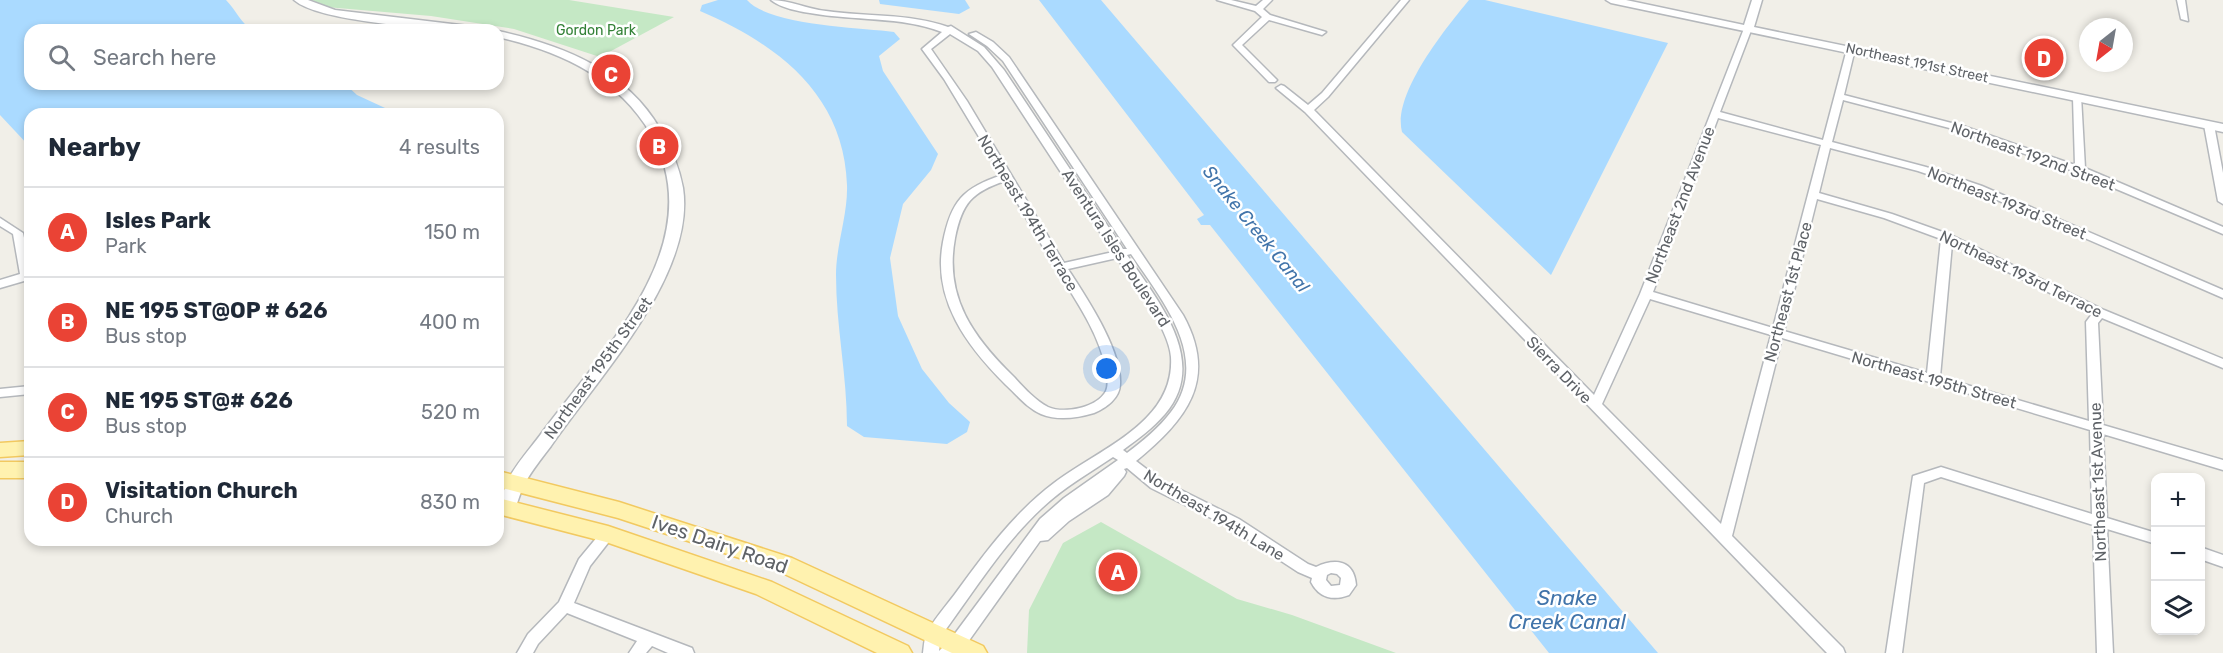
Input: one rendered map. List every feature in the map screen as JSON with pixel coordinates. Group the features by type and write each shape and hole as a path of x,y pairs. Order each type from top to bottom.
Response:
{"main road":[{"path":"0,450 24,448"},
{"path":"0,471 24,470"},
{"name":"Ives Dairy Road","path":"507,480 619,510 784,564 948,647"},
{"name":"Ives Dairy Road","path":"504,507 608,534 764,588 900,653"}],"street":[{"path":"299,0 333,13 426,24"},
{"name":"Aventura Isles Boulevard","path":"775,0 814,12 913,22 951,29 981,49 999,70 1164,320 1173,337 1179,359 1174,386 1159,413 1145,429 1062,482 1036,504 948,647"},
{"name":"Aventura Isles Boulevard","path":"793,0 825,9 910,16 990,44 1006,59 1187,332 1193,360 1192,379 1176,415 1164,431 1128,462 1103,491 1064,517 1027,551 948,647"},
{"path":"1221,0 1258,9 1267,17 1322,32"},
{"path":"1258,9 1268,0"},
{"path":"1308,110 1325,95 1405,0"},
{"name":"Northeast 191st Street","path":"1611,0 2223,128"},
{"name":"Northeast 2nd Avenue","path":"1594,406 1646,294 1757,0"},
{"path":"2181,0 2185,19"},
{"name":"Sierra Drive","path":"1267,17 1237,45 1276,84 1308,110 1594,406 1725,536 1838,653"},
{"name":"Northeast 194th Terrace","path":"951,29 926,49 948,78 1061,267 1098,333 1114,384 1111,394 1102,404 1089,410 1070,414 1039,408 987,360 970,337 948,285 946,256 958,211 973,189 1007,177"},
{"name":"Northeast 195th Street","path":"504,36 549,48 582,63 609,79 637,102 660,134 677,183 677,202 670,250 652,292 629,329 507,480 504,500"},
{"name":"Northeast 1st Place","path":"1725,536 1851,49"},
{"name":"Northeast 192nd Street","path":"1838,96 1960,128 2080,170 2223,231"},
{"path":"2078,98 2080,170"},
{"name":"Northeast 193rd Street","path":"1715,114 1922,169 1978,188 2223,294"},
{"path":"2209,125 2223,201"},
{"name":"Northeast 193rd Terrace","path":"1815,195 1888,216 1947,237 2100,313 2223,364"},
{"path":"0,221 18,233 24,260"},
{"path":"1933,380 1947,237"},
{"path":"1061,267 1133,250"},
{"path":"0,284 24,279"},
{"name":"Northeast 195th Street","path":"1646,294 2223,465"},
{"name":"Northeast 1st Avenue","path":"2100,313 2092,322 2105,653"},
{"path":"0,393 24,391"},
{"name":"Northeast 194th Lane","path":"1114,450 1156,484 1206,508 1303,568 1318,574"},
{"path":"1894,653 1918,480 1941,472 2151,537"},
{"path":"525,653 533,639 565,606 584,563 608,534"},
{"path":"2205,556 2223,561"},
{"path":"565,606 686,653"},
{"path":"637,653 649,638"}],"green space":[{"name":"Gordon Park","path":"312,0 569,0 674,17 600,57 504,27 504,24 482,24 431,16 326,7"},
{"path":"1101,522 1237,599 1292,615 1396,653 1027,653 1029,610 1063,543"}],"water":[{"path":"0,0 226,0 245,24 24,24 24,90 352,90 357,95 385,108 24,108 24,141 0,115"},
{"path":"718,0 747,0 758,9 794,20 894,32 900,39 879,56 883,71 938,154 931,170 903,204 890,258 898,316 922,369 949,403 970,422 967,432 947,444 864,437 847,426 836,275 847,196 843,153 834,124 819,99 801,76 755,39 700,11 702,5"},
{"path":"879,0 965,0 970,8 959,14 880,4"},
{"name":"Snake Creek Canal","path":"1039,0 1101,0 1658,653 1549,653 1210,225 1201,225 1197,219 1204,215"},
{"path":"1469,0 1485,0 1668,43 1551,275 1402,132 1401,117 1405,99 1413,81 1435,44"}],"place":[{"name":"Visitation Church","path":"2044,58"},
{"name":"NE 195 ST@# 626","path":"611,74"},
{"name":"NE 195 ST@OP # 626","path":"659,146"},
{"name":"Isles Park","path":"1118,572"}]}
